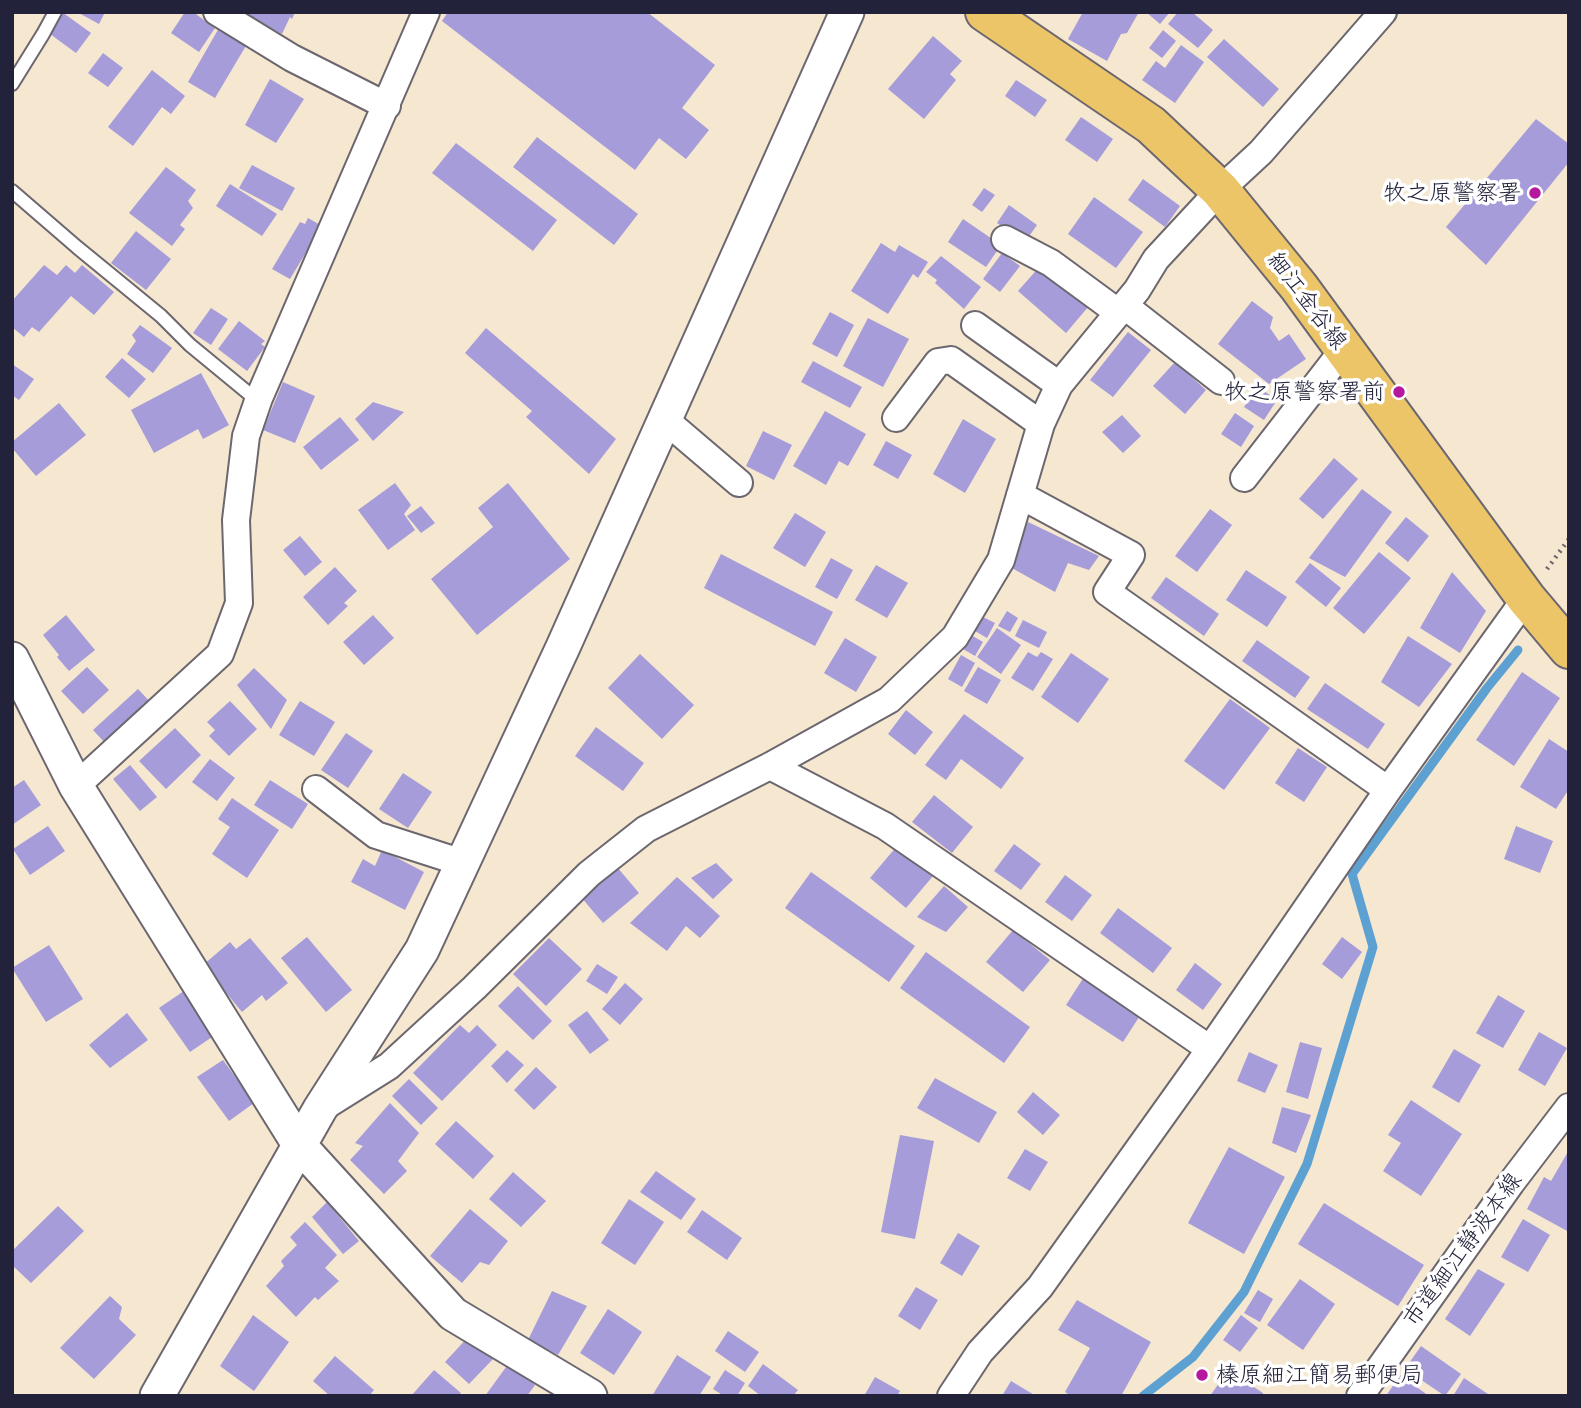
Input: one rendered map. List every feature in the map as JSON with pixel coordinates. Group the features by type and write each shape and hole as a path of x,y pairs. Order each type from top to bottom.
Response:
{"main road":[{"name":"細江金谷線","path":"985,12 1151,125 1220,190 1299,287 1526,598 1569,649"}],"street":[{"path":"217,12 292,58 387,106"},
{"path":"76,786 220,654 239,603 236,520 246,436 258,401 426,12"},
{"path":"157,1396 320,1109 422,950 563,647 847,12"},
{"path":"320,1109 388,1066 474,988 589,874 646,829 889,701 955,637 1001,560 1041,424 1059,385 1138,290 1156,259 1220,190 1261,152 1382,12"},
{"path":"1004,239 1051,263 1122,309 1221,382"},
{"path":"975,325 1059,385"},
{"path":"1244,478 1344,349"},
{"path":"896,418 938,362 951,360 1041,424"},
{"path":"664,419 739,483"},
{"path":"1020,495 1131,555 1107,592 1388,790"},
{"path":"951,1396 980,1352 1040,1287 1526,598"},
{"path":"12,659 76,786 300,1146 453,1314 552,1386 590,1396"},
{"path":"770,766 885,826 1210,1049"},
{"path":"316,789 376,835 463,863"},
{"name":"市道細江静波本線","path":"1360,1396 1503,1194 1569,1107"}],"lane":[{"path":"12,84 55,12"},
{"path":"12,191 258,401"}],"building":[{"path":"60,12 91,33 76,53 46,31"},
{"path":"77,12 105,12 99,24"},
{"path":"185,12 193,12 215,28 199,52 171,33"},
{"path":"245,12 295,12 282,34 244,16"},
{"path":"448,12 647,12 715,65 682,108 709,130 686,159 659,138 635,170 442,21"},
{"path":"1083,12 1139,12 1127,33 1121,34 1107,61 1068,39"},
{"path":"1146,12 1170,12 1160,24"},
{"path":"1178,12 1192,12 1213,30 1198,48 1168,24"},
{"path":"219,28 247,44 215,98 188,82"},
{"path":"1163,30 1176,41 1162,58 1149,48"},
{"path":"933,36 962,61 950,74 956,80 924,119 888,89"},
{"path":"1224,39 1279,89 1263,107 1207,57"},
{"path":"1181,45 1204,62 1175,103 1142,80 1156,61 1165,68"},
{"path":"103,53 123,68 108,87 88,73"},
{"path":"152,70 185,96 171,114 162,107 133,146 108,127"},
{"path":"270,79 304,99 276,143 245,125"},
{"path":"1016,80 1047,100 1035,117 1005,96"},
{"path":"1081,117 1113,139 1097,162 1065,140"},
{"path":"1536,119 1569,144 1569,162 1486,265 1446,227"},
{"path":"537,137 638,214 614,245 513,167"},
{"path":"456,143 557,220 533,251 432,173"},
{"path":"252,165 295,188 282,211 239,188"},
{"path":"166,167 196,190 188,201 193,208 180,225 185,229 172,246 129,213"},
{"path":"1143,179 1180,206 1165,227 1128,200"},
{"path":"230,184 277,214 262,236 216,206"},
{"path":"984,188 995,195 982,212 972,205"},
{"path":"1094,197 1143,232 1116,268 1068,234"},
{"path":"1009,205 1037,225 1025,242 997,223"},
{"path":"308,218 322,226 290,279 272,269 300,222 305,224"},
{"path":"963,219 1001,245 986,267 948,242"},
{"path":"136,231 171,259 146,290 111,263"},
{"path":"881,243 895,252 899,245 928,262 918,278 913,274 888,314 851,291"},
{"path":"1002,253 1020,266 1000,292 983,279"},
{"path":"941,256 981,287 964,309 926,272"},
{"path":"44,265 57,275 66,265 75,273 82,265 114,292 94,315 71,296 39,332 32,327 24,337 12,327 12,301"},
{"path":"1041,265 1089,306 1066,333 1018,291"},
{"path":"1252,301 1273,317 1270,328 1279,341 1289,334 1306,359 1269,384 1218,344"},
{"path":"211,308 228,319 211,345 193,333"},
{"path":"830,312 854,325 837,357 812,344"},
{"path":"868,318 909,339 883,387 843,366"},
{"path":"239,321 265,341 261,344 265,347 247,371 218,349"},
{"path":"140,325 172,348 153,373 127,354 136,341 132,335"},
{"path":"486,328 616,439 589,474 526,417 532,411 465,353"},
{"path":"1128,332 1151,350 1113,397 1090,380"},
{"path":"122,358 146,379 129,398 105,377"},
{"path":"813,361 862,387 850,408 801,382"},
{"path":"1175,362 1206,390 1185,414 1153,386"},
{"path":"12,364 34,379 19,400 12,395"},
{"path":"201,373 229,425 203,439 198,429 154,453 131,410"},
{"path":"283,382 315,396 295,443 263,430"},
{"path":"1258,387 1277,400 1264,420 1244,407"},
{"path":"373,402 404,412 373,441 355,419"},
{"path":"59,403 86,435 36,476 12,448 12,442"},
{"path":"825,411 866,434 848,466 839,461 826,485 793,466"},
{"path":"1235,413 1254,426 1241,447 1221,434"},
{"path":"1122,415 1141,436 1123,453 1102,432"},
{"path":"340,417 359,440 321,470 303,447"},
{"path":"963,419 996,439 965,493 933,474"},
{"path":"763,431 792,445 774,480 746,466"},
{"path":"886,441 912,455 898,479 873,465"},
{"path":"1334,458 1358,479 1323,519 1299,499"},
{"path":"395,483 411,505 404,514 415,530 388,550 358,510"},
{"path":"508,483 570,559 477,635 431,579 493,527 478,508"},
{"path":"1362,489 1392,512 1345,577 1309,558"},
{"path":"421,506 435,523 421,533 407,516"},
{"path":"1210,509 1232,525 1197,572 1175,556"},
{"path":"795,513 826,532 805,567 773,548"},
{"path":"1406,517 1429,536 1408,562 1385,543"},
{"path":"1028,522 1099,556 1089,570 1068,563 1055,592 1010,567"},
{"path":"300,536 322,562 305,576 283,550"},
{"path":"1379,552 1411,578 1364,634 1333,608"},
{"path":"721,554 833,612 815,646 704,588"},
{"path":"831,558 853,570 837,599 815,587"},
{"path":"1310,563 1341,588 1326,607 1295,582"},
{"path":"876,565 908,583 887,618 855,600"},
{"path":"335,567 357,591 344,603 348,606 328,625 303,597"},
{"path":"1246,570 1287,597 1267,627 1226,600"},
{"path":"1452,572 1486,611 1460,653 1420,628"},
{"path":"1166,577 1219,614 1204,636 1151,598"},
{"path":"1007,611 1018,618 1010,632 998,626"},
{"path":"66,615 95,650 69,671 43,635"},
{"path":"373,615 394,638 364,665 343,642"},
{"path":"983,617 995,623 987,638 975,631"},
{"path":"1023,620 1047,632 1039,648 1015,636"},
{"path":"997,628 1021,645 1001,674 977,657"},
{"path":"971,635 983,642 975,656 963,649"},
{"path":"1408,636 1452,664 1419,707 1381,682"},
{"path":"845,638 877,657 856,692 824,673"},
{"path":"1257,640 1310,677 1295,698 1242,661"},
{"path":"1028,652 1037,657 1041,652 1053,659 1033,691 1011,678"},
{"path":"1071,653 1109,679 1078,723 1041,697"},
{"path":"640,654 694,705 662,739 608,688"},
{"path":"961,655 975,663 962,687 948,679"},
{"path":"87,667 109,690 83,714 61,691"},
{"path":"978,667 1001,680 987,704 964,691"},
{"path":"254,668 287,700 271,729 237,685"},
{"path":"1522,672 1560,698 1514,766 1476,740"},
{"path":"1325,683 1385,724 1368,749 1307,709"},
{"path":"138,689 153,705 108,746 93,730"},
{"path":"1230,699 1270,728 1224,790 1184,761"},
{"path":"230,701 257,729 229,756 209,736 215,730 207,722"},
{"path":"300,701 335,722 314,756 279,735"},
{"path":"906,710 933,732 915,755 888,734"},
{"path":"964,714 1024,758 1001,789 961,759 946,780 925,765"},
{"path":"596,727 644,763 623,791 575,756"},
{"path":"175,728 201,755 166,789 139,761"},
{"path":"346,733 373,751 348,788 321,770"},
{"path":"1549,739 1569,752 1569,789 1556,809 1520,787"},
{"path":"1298,748 1327,767 1304,802 1275,783"},
{"path":"210,759 235,778 217,801 192,782"},
{"path":"130,765 157,797 140,811 113,779"},
{"path":"403,773 432,792 408,828 379,809"},
{"path":"24,780 41,805 12,825 12,788"},
{"path":"270,780 308,804 292,829 254,805"},
{"path":"934,795 973,827 952,853 912,822"},
{"path":"232,798 279,830 247,878 212,854 230,827 218,819"},
{"path":"48,826 65,851 30,875 13,849"},
{"path":"1516,826 1553,841 1540,873 1504,859"},
{"path":"1014,844 1041,864 1021,890 994,871"},
{"path":"897,846 933,876 906,908 870,878"},
{"path":"382,850 424,872 405,910 351,882 363,859 375,866"},
{"path":"716,863 733,880 713,899 691,878"},
{"path":"617,867 639,893 603,923 581,897"},
{"path":"811,872 915,946 889,982 785,908"},
{"path":"1065,875 1092,895 1072,921 1045,902"},
{"path":"677,877 720,916 700,938 686,926 667,951 630,923"},
{"path":"944,886 968,907 946,932 917,917"},
{"path":"1118,908 1172,948 1153,973 1100,933"},
{"path":"1013,930 1050,960 1023,992 986,962"},
{"path":"307,937 352,990 326,1012 281,958"},
{"path":"1342,937 1362,952 1342,979 1322,964"},
{"path":"250,938 288,983 266,1001 262,995 242,1012 203,965 230,942 236,949"},
{"path":"549,938 582,969 546,1006 513,974"},
{"path":"49,945 83,999 46,1022 12,968"},
{"path":"926,952 1030,1027 1004,1063 900,988"},
{"path":"1195,963 1222,984 1203,1010 1176,990"},
{"path":"597,964 618,977 607,994 586,981"},
{"path":"1084,977 1141,1014 1123,1042 1066,1005"},
{"path":"625,983 643,999 620,1025 602,1009"},
{"path":"518,986 552,1021 533,1040 498,1006"},
{"path":"184,991 215,1035 190,1052 159,1008"},
{"path":"1498,995 1525,1011 1503,1048 1476,1033"},
{"path":"587,1011 609,1040 590,1054 568,1025"},
{"path":"127,1013 148,1040 110,1068 89,1045"},
{"path":"460,1025 469,1033 477,1025 497,1045 442,1101 413,1073"},
{"path":"1539,1032 1567,1048 1545,1086 1518,1070"},
{"path":"1300,1042 1322,1048 1308,1099 1286,1092"},
{"path":"1454,1049 1481,1065 1459,1103 1432,1087"},
{"path":"507,1050 524,1065 507,1083 491,1066"},
{"path":"1249,1052 1278,1065 1265,1093 1237,1081"},
{"path":"223,1060 254,1103 229,1121 197,1077"},
{"path":"536,1067 557,1087 534,1110 514,1090"},
{"path":"935,1078 997,1112 979,1143 917,1108"},
{"path":"409,1079 438,1108 421,1125 392,1096"},
{"path":"1033,1092 1060,1115 1043,1135 1017,1112"},
{"path":"1411,1100 1462,1134 1421,1196 1383,1171 1401,1143 1388,1135"},
{"path":"390,1103 419,1133 398,1161 407,1171 384,1194 350,1160 363,1146 355,1143"},
{"path":"1282,1107 1311,1115 1296,1153 1272,1143"},
{"path":"456,1121 494,1156 473,1179 435,1144"},
{"path":"900,1135 934,1141 915,1239 881,1232"},
{"path":"1229,1147 1285,1177 1244,1254 1188,1223"},
{"path":"1025,1149 1048,1162 1030,1191 1007,1178"},
{"path":"1569,1150 1569,1232 1527,1209 1544,1177 1551,1181"},
{"path":"656,1171 696,1199 681,1220 640,1192"},
{"path":"513,1172 546,1201 521,1227 489,1199"},
{"path":"629,1199 664,1222 635,1265 601,1243"},
{"path":"327,1202 359,1241 343,1254 312,1217"},
{"path":"1324,1203 1424,1265 1398,1306 1298,1244"},
{"path":"58,1206 84,1231 31,1283 12,1265 12,1251"},
{"path":"470,1209 508,1241 489,1265 480,1262 462,1283 430,1256"},
{"path":"702,1210 742,1238 727,1260 687,1232"},
{"path":"1523,1219 1550,1235 1528,1272 1501,1257"},
{"path":"305,1222 337,1255 325,1268 339,1281 318,1300 315,1297 296,1317 266,1286 284,1266 281,1261 297,1245 290,1237"},
{"path":"958,1233 980,1246 962,1276 940,1263"},
{"path":"1478,1269 1505,1284 1470,1336 1445,1319"},
{"path":"1300,1279 1335,1304 1303,1350 1267,1325"},
{"path":"916,1287 938,1300 920,1330 898,1316"},
{"path":"1258,1290 1273,1299 1260,1322 1244,1313"},
{"path":"552,1291 587,1306 558,1355 528,1340"},
{"path":"110,1296 122,1307 119,1319 136,1335 94,1379 60,1348"},
{"path":"1077,1300 1151,1342 1121,1396 1071,1396 1065,1392 1090,1348 1058,1330"},
{"path":"608,1309 642,1332 614,1375 580,1353"},
{"path":"253,1315 289,1342 254,1391 220,1366"},
{"path":"1241,1315 1258,1328 1240,1352 1223,1340"},
{"path":"728,1331 759,1352 745,1372 715,1351"},
{"path":"469,1336 494,1358 469,1384 445,1362"},
{"path":"1421,1346 1461,1374 1445,1396 1405,1369"},
{"path":"677,1355 711,1377 699,1396 652,1396"},
{"path":"335,1356 374,1390 369,1396 330,1396 313,1381"},
{"path":"509,1363 535,1385 527,1396 485,1396"},
{"path":"763,1364 798,1390 793,1396 761,1396 748,1386"},
{"path":"434,1370 461,1393 458,1396 411,1396"},
{"path":"725,1370 745,1383 737,1396 724,1396 713,1389"},
{"path":"1228,1370 1263,1393 1262,1396 1210,1396"},
{"path":"1400,1375 1429,1396 1386,1396"},
{"path":"875,1377 900,1391 897,1396 864,1396"},
{"path":"1464,1378 1491,1396 1453,1396"},
{"path":"1011,1381 1036,1396 1002,1396"}],"waterway":[{"path":"1143,1396 1193,1357 1244,1292 1307,1164 1373,947 1352,874 1487,688 1518,650"}],"place":[{"name":"牧之原警察署","path":"1535,193"},
{"name":"牧之原警察署前","path":"1399,392"},
{"name":"榛原細江簡易郵便局","path":"1202,1375"}]}
